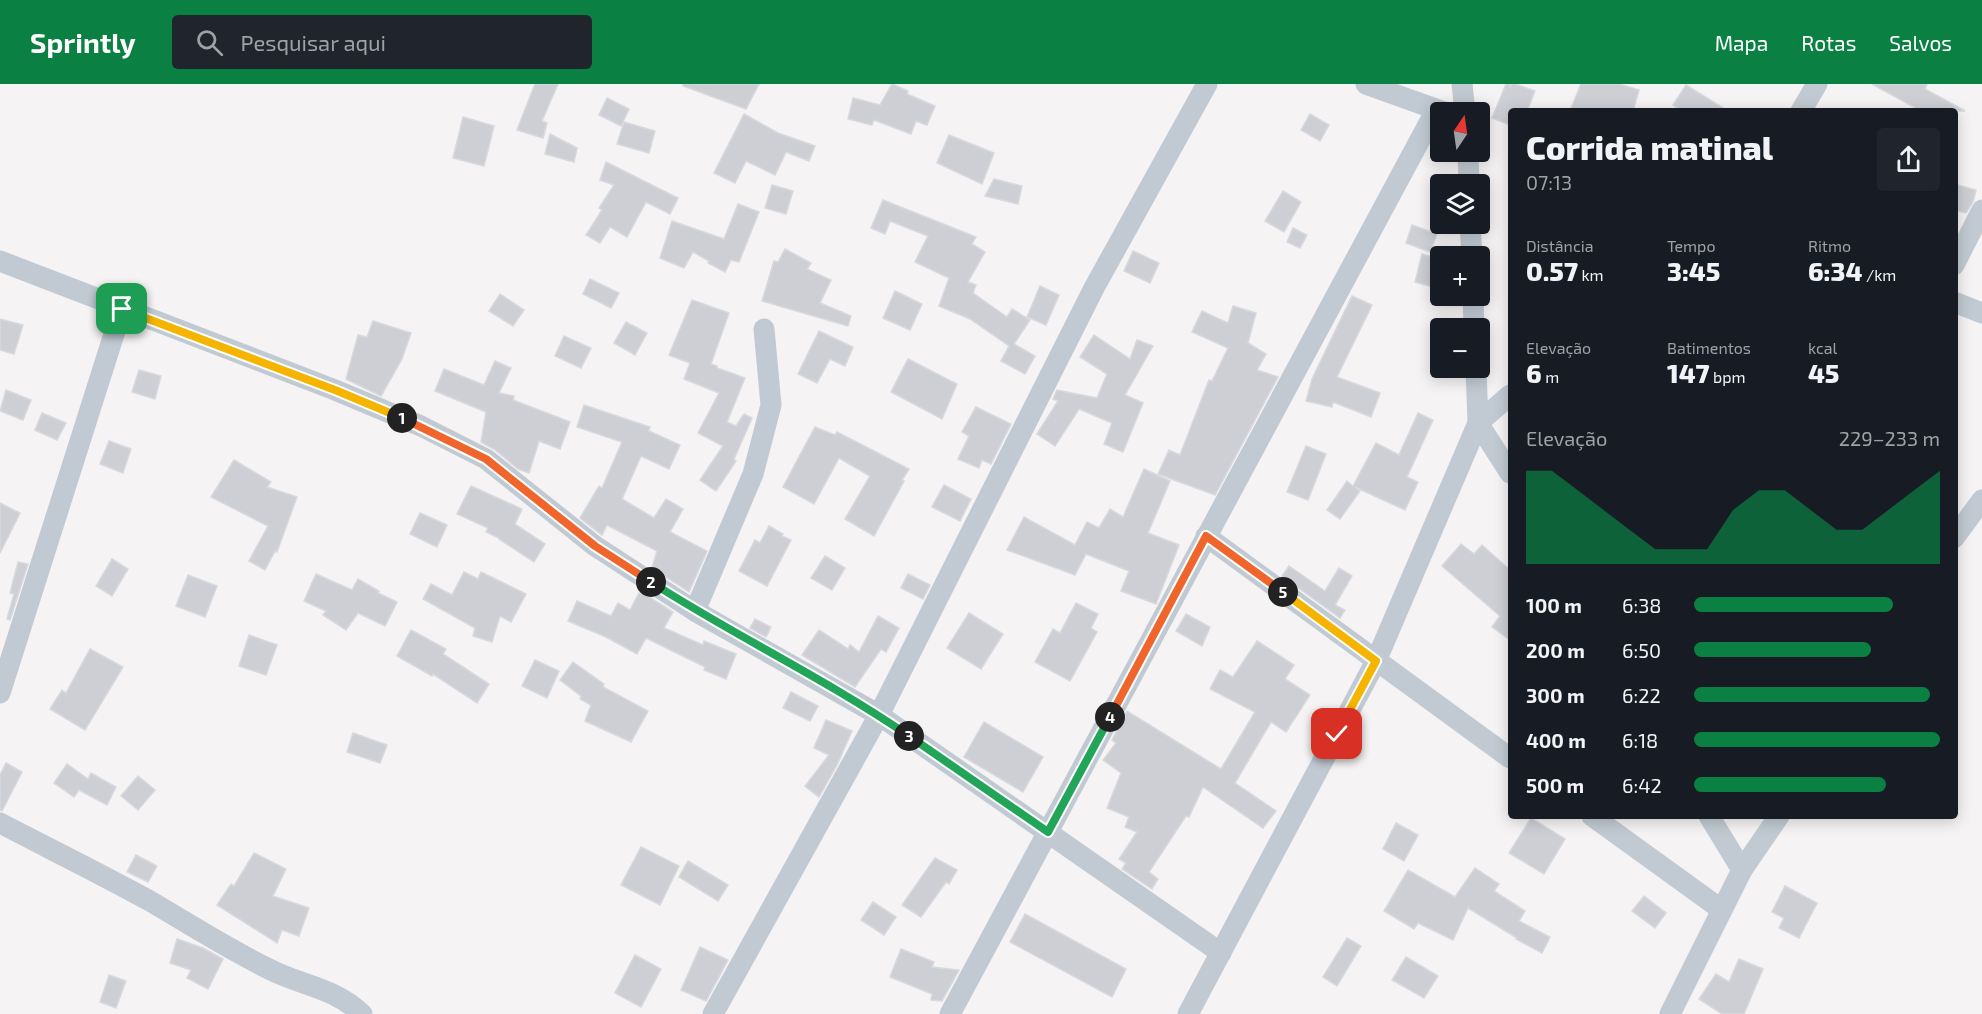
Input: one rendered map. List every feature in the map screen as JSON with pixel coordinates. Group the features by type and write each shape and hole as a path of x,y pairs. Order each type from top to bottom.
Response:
{"street":[{"path":"713,1014 879,715 1094,288 1207,84"},
{"path":"1366,84 1430,107"},
{"path":"1462,84 1465,102"},
{"path":"1803,108 1817,84"},
{"path":"950,1014 1206,536 1430,129"},
{"path":"1958,257 1982,210"},
{"path":"0,261 335,390 421,426 486,459 595,546 695,611 879,715 1221,953"},
{"path":"1958,304 1982,313"},
{"path":"0,693 122,309"},
{"path":"695,611 753,474 771,405 765,329"},
{"path":"1188,1014 1376,661 1478,423 1476,378"},
{"path":"1478,423 1508,397"},
{"path":"1478,423 1508,470"},
{"path":"1958,533 1982,500"},
{"path":"1206,536 1508,757"},
{"path":"1596,819 1722,910"},
{"path":"1711,819 1742,870"},
{"path":"1670,1014 1742,870 1777,819"},
{"path":"0,823 147,900 268,969 289,979 336,994 362,1014"}],"building":[{"path":"535,84 558,84 542,121 547,123 543,138 517,130"},
{"path":"683,84 759,84 746,109 683,86"},
{"path":"892,84 908,91 907,94 935,106 927,125 916,121 911,134 874,120 872,125 848,119 853,98 880,105"},
{"path":"1506,84 1510,84 1510,88 1512,84 1515,84 1535,91 1528,108 1508,108 1508,124 1492,118"},
{"path":"1581,84 1619,84 1639,90 1634,108 1571,108"},
{"path":"1872,84 1927,84 1925,89 1965,111 1958,111 1958,108 1916,108"},
{"path":"1686,85 1723,108 1678,108 1673,105"},
{"path":"607,98 629,109 621,126 599,115"},
{"path":"744,114 778,133 815,146 809,161 786,152 775,175 746,161 735,183 714,173"},
{"path":"1310,114 1329,125 1320,141 1301,130"},
{"path":"463,117 494,126 484,166 453,158"},
{"path":"624,122 655,131 649,153 617,144"},
{"path":"550,134 577,148 574,162 545,154"},
{"path":"949,135 994,153 982,184 937,163"},
{"path":"606,162 678,198 670,214 646,202 627,237 610,227 600,243 586,235 602,210 599,208 614,185 600,180"},
{"path":"994,179 1022,186 1018,204 985,196"},
{"path":"772,185 793,191 786,214 765,208"},
{"path":"1958,185 1976,190 1973,202 1966,213 1958,211"},
{"path":"1283,191 1301,202 1284,232 1265,221"},
{"path":"883,200 976,237 972,244 985,252 968,282 976,285 973,293 1007,317 1012,309 1030,320 1014,344 1035,356 1025,374 1001,361 1009,346 970,319 939,306 949,278 915,262 928,236 890,221 885,234 871,228"},
{"path":"738,204 759,212 739,262 731,260 725,272 693,252 684,268 660,258 672,221 724,239"},
{"path":"1412,225 1430,231 1430,234 1437,234 1432,246 1430,246 1430,252 1406,243"},
{"path":"1293,228 1307,235 1300,248 1287,242"},
{"path":"785,249 811,263 807,269 831,280 820,303 851,316 848,326 762,301 774,261 778,262"},
{"path":"1133,251 1159,263 1150,283 1124,271"},
{"path":"1422,254 1430,256 1430,286 1415,282"},
{"path":"590,279 619,293 611,308 583,294"},
{"path":"1040,286 1059,295 1046,325 1027,317"},
{"path":"895,291 922,304 910,330 883,318"},
{"path":"500,294 524,310 513,326 489,311"},
{"path":"1352,296 1372,305 1337,377 1380,393 1371,417 1333,402 1332,407 1306,401 1312,379"},
{"path":"692,300 729,313 711,364 745,378 727,422 736,426 744,414 752,418 734,459 736,461 716,491 700,480 723,446 698,433 719,393 684,379 690,363 669,355"},
{"path":"1233,306 1256,313 1248,343 1266,354 1257,370 1278,377 1215,495 1158,474 1169,450 1180,455 1209,380 1212,381 1228,348 1192,332 1202,311 1228,323"},
{"path":"0,319 23,325 14,354 0,350"},
{"path":"373,321 411,333 402,359 381,396 346,379 358,335 367,337"},
{"path":"626,322 647,333 635,355 614,343"},
{"path":"819,331 853,347 845,366 830,359 817,383 798,374"},
{"path":"1094,335 1130,359 1137,340 1153,346 1125,395 1143,403 1123,452 1104,444 1112,423 1079,409 1055,446 1037,434 1058,401 1053,399 1057,390 1097,398 1107,374 1080,357"},
{"path":"564,336 591,348 581,368 555,356"},
{"path":"908,359 957,384 942,419 891,392"},
{"path":"495,361 511,368 499,393 514,396 513,400 570,422 560,449 539,441 529,473 518,469 494,449 481,442 486,412 435,391 444,369 484,385"},
{"path":"139,370 161,376 155,399 132,392"},
{"path":"6,390 31,400 23,420 0,411"},
{"path":"584,405 650,427 649,431 680,445 669,469 641,456 622,499 654,518 666,499 683,509 670,532 707,551 689,592 652,568 657,551 607,525 602,535 580,518 599,486 602,488 622,442 577,427"},
{"path":"976,407 1011,424 991,464 982,460 979,468 958,459 969,436 962,432"},
{"path":"42,413 66,423 57,440 35,430"},
{"path":"1418,413 1433,420 1407,477 1418,482 1405,510 1355,487 1360,491 1340,519 1327,510 1347,481 1353,486 1376,443 1399,455"},
{"path":"815,427 835,435 837,432 909,469 874,536 845,519 870,476 839,458 814,504 783,487"},
{"path":"109,441 131,449 123,473 100,464"},
{"path":"1306,446 1326,454 1308,500 1287,492"},
{"path":"234,460 271,482 267,487 297,497 277,552 275,551 265,570 249,561 268,526 211,497"},
{"path":"1144,469 1170,481 1148,533 1179,545 1156,604 1121,591 1129,571 1086,554 1075,575 1007,550 1024,517 1075,545 1087,522 1099,528 1110,509 1123,517"},
{"path":"944,485 971,499 960,521 932,507"},
{"path":"471,486 522,509 515,524 545,544 534,562 499,538 486,532 488,528 457,514"},
{"path":"0,503 20,513 0,553"},
{"path":"420,513 447,525 437,547 410,534"},
{"path":"769,526 791,540 767,586 739,571 755,540 760,543"},
{"path":"1461,544 1474,554 1482,545 1508,568 1508,639 1492,627 1500,616 1442,566"},
{"path":"825,556 845,568 832,590 811,578"},
{"path":"112,559 128,569 112,596 96,586"},
{"path":"18,562 28,564 10,620 7,619 14,594 10,593"},
{"path":"1289,566 1325,591 1339,568 1352,576 1335,605 1345,610 1340,618 1282,576"},
{"path":"464,572 478,579 481,572 526,594 511,622 500,616 492,642 473,636 475,628 423,599 431,584 452,595"},
{"path":"316,574 352,590 358,579 379,591 378,593 397,602 385,626 358,613 346,630 323,615 326,611 304,601"},
{"path":"908,574 930,585 923,599 901,588"},
{"path":"188,575 217,586 205,617 176,606"},
{"path":"639,593 642,595 643,593 673,612 664,628 703,645 704,641 736,654 726,679 704,670 705,667 646,638 637,654 606,637 568,621 577,601 611,616 618,603 630,610"},
{"path":"1076,603 1098,614 1091,628 1097,632 1070,681 1035,662 1053,629 1060,633"},
{"path":"969,613 1003,634 981,669 947,648"},
{"path":"1186,614 1210,627 1202,646 1176,631"},
{"path":"878,616 899,628 886,652 881,649 855,687 802,655 819,630 848,649 850,645 859,652"},
{"path":"755,619 771,627 766,637 750,628"},
{"path":"411,630 446,649 443,654 489,684 477,703 433,674 432,676 397,656"},
{"path":"249,635 277,645 266,675 239,666"},
{"path":"1257,641 1294,665 1285,679 1310,695 1286,732 1271,722 1235,783 1276,811 1263,828 1203,787 1189,817 1186,816 1149,872 1158,879 1152,889 1122,869 1126,863 1119,859 1137,832 1125,827 1129,817 1107,808 1121,773 1103,760 1116,743 1112,740 1127,711 1221,769 1255,712 1210,689 1220,670 1233,677"},
{"path":"90,649 123,667 85,730 50,709 62,690 66,693"},
{"path":"535,660 559,671 547,698 522,686"},
{"path":"573,662 604,684 603,687 648,711 631,742 585,721 591,705 580,699 581,696 560,680"},
{"path":"791,692 818,706 810,721 783,708"},
{"path":"826,720 852,731 819,797 805,786 829,755 814,748"},
{"path":"984,722 1043,757 1023,792 964,757"},
{"path":"353,733 387,745 380,763 347,752"},
{"path":"6,763 22,772 2,811 0,810 0,775"},
{"path":"67,764 88,779 91,773 116,787 107,805 79,790 74,797 54,783"},
{"path":"138,776 155,790 138,810 121,796"},
{"path":"1530,819 1565,839 1544,874 1509,853"},
{"path":"1396,823 1418,835 1404,861 1383,849"},
{"path":"641,847 679,866 660,905 621,885"},
{"path":"254,853 286,869 273,896 309,908 299,936 282,930 277,943 217,905 231,884 234,886"},
{"path":"136,855 157,866 148,882 127,872"},
{"path":"935,858 957,870 949,884 946,882 921,917 902,905"},
{"path":"688,861 728,885 718,901 679,877"},
{"path":"1475,868 1499,884 1494,891 1525,911 1519,921 1550,937 1542,953 1468,908 1453,940 1418,923 1414,929 1384,911 1408,870 1455,897"},
{"path":"1785,886 1817,903 1799,938 1779,928 1784,918 1772,912"},
{"path":"1644,896 1666,913 1655,928 1632,911"},
{"path":"873,902 896,917 884,935 861,920"},
{"path":"1025,914 1126,969 1112,997 1010,942"},
{"path":"1347,938 1361,946 1337,986 1323,977"},
{"path":"177,939 203,948 223,959 208,989 187,978 191,970 170,963"},
{"path":"700,947 728,960 706,1001 681,990"},
{"path":"901,949 934,962 932,967 959,970 942,1001 931,1000 932,994 890,977"},
{"path":"635,955 661,969 641,1007 615,993"},
{"path":"1406,957 1438,976 1424,998 1392,980"},
{"path":"1739,959 1763,969 1744,1014 1722,1014 1699,999 1716,974 1729,982"},
{"path":"109,975 126,981 116,1008 100,1002"}],"route":[{"path":"122,309 335,390 421,426 486,459 595,546 695,611 879,715 1048,832 1206,536 1376,661 1337,734"}]}
